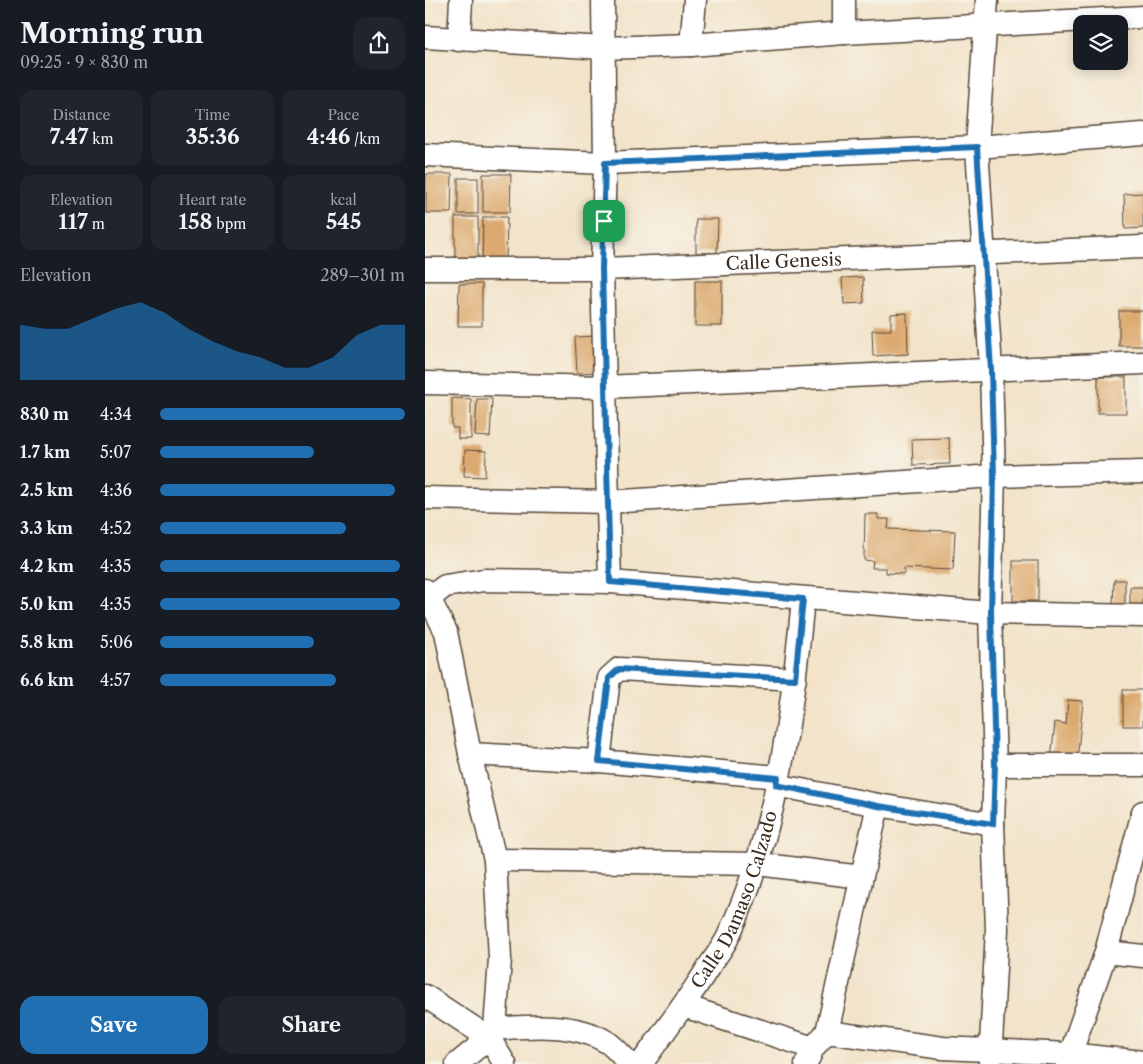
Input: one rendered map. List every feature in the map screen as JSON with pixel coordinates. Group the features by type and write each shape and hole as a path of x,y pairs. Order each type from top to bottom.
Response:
{"street":[{"path":"459,40 461,0"},
{"path":"603,0 605,163 602,269 610,582"},
{"path":"691,45 695,0"},
{"path":"844,0 844,33"},
{"path":"987,0 977,147 991,370 994,476 991,613 995,765 993,824 997,929 990,1057"},
{"path":"425,37 604,48 691,45 844,33 985,27 1143,17"},
{"path":"425,155 605,163 977,147 1143,134"},
{"name":"Calle Genesis","path":"425,269 602,269 1143,247"},
{"path":"425,382 604,386 1143,363"},
{"path":"425,498 609,502 994,476 1143,472"},
{"path":"505,1064 492,1033 500,959 495,860 470,754 445,632 427,598 445,586 484,580 610,582 991,613 1143,616"},
{"name":"Calle Damaso Calzado","path":"641,1064 684,1006 726,940 758,864 777,781 795,679 803,599"},
{"path":"599,761 609,678 619,669 795,679"},
{"path":"470,754 599,761 777,781 878,806 993,824"},
{"path":"995,765 1143,766"},
{"path":"815,1048 878,806"},
{"path":"1068,1059 1106,952 1143,812"},
{"path":"495,860 758,864 861,877"},
{"path":"1106,952 1143,956"},
{"path":"425,996 492,1033"},
{"path":"684,1006 815,1048 943,1048 990,1057 1143,1062"},
{"path":"457,1064 492,1033 536,1025 573,1030 607,1042 630,1064"}],"building":[{"path":"426,174 452,174 451,213 426,213"},
{"path":"483,174 511,174 510,212 483,212"},
{"path":"458,178 478,178 478,214 458,214"},
{"path":"1143,193 1143,228 1125,229 1124,194"},
{"path":"455,217 478,217 478,260 455,260"},
{"path":"483,217 507,217 506,261 482,261"},
{"path":"696,219 718,219 717,253 696,253"},
{"path":"863,277 864,303 844,304 842,278"},
{"path":"695,281 722,281 722,326 695,326"},
{"path":"459,284 482,284 482,326 458,326"},
{"path":"1119,311 1143,311 1143,346 1119,346"},
{"path":"907,313 908,354 873,356 872,330 891,330 891,314"},
{"path":"598,336 600,372 577,373 575,337"},
{"path":"1098,377 1126,377 1126,413 1098,413"},
{"path":"452,398 471,399 471,439 458,439 458,428 452,428"},
{"path":"477,399 492,399 490,437 475,436"},
{"path":"949,438 950,464 913,465 912,439"},
{"path":"465,450 486,451 485,477 464,476"},
{"path":"865,514 878,514 878,519 889,519 888,529 955,531 953,570 904,568 904,574 886,573 886,568 872,568 873,561 864,560"},
{"path":"1013,561 1038,561 1038,601 1013,601"},
{"path":"1114,580 1125,580 1125,605 1113,605"},
{"path":"1130,587 1143,587 1143,607 1130,607"},
{"path":"1123,690 1143,690 1143,726 1123,726"},
{"path":"1068,700 1083,701 1077,762 1051,760 1055,722 1066,724"}],"route":[{"path":"977,147 991,370 994,476 991,613 995,765 993,824 878,806 776,785 778,778 599,761 609,678 613,672 619,669 795,679 803,599 610,582 602,269 604,221 605,163 977,147"}]}
